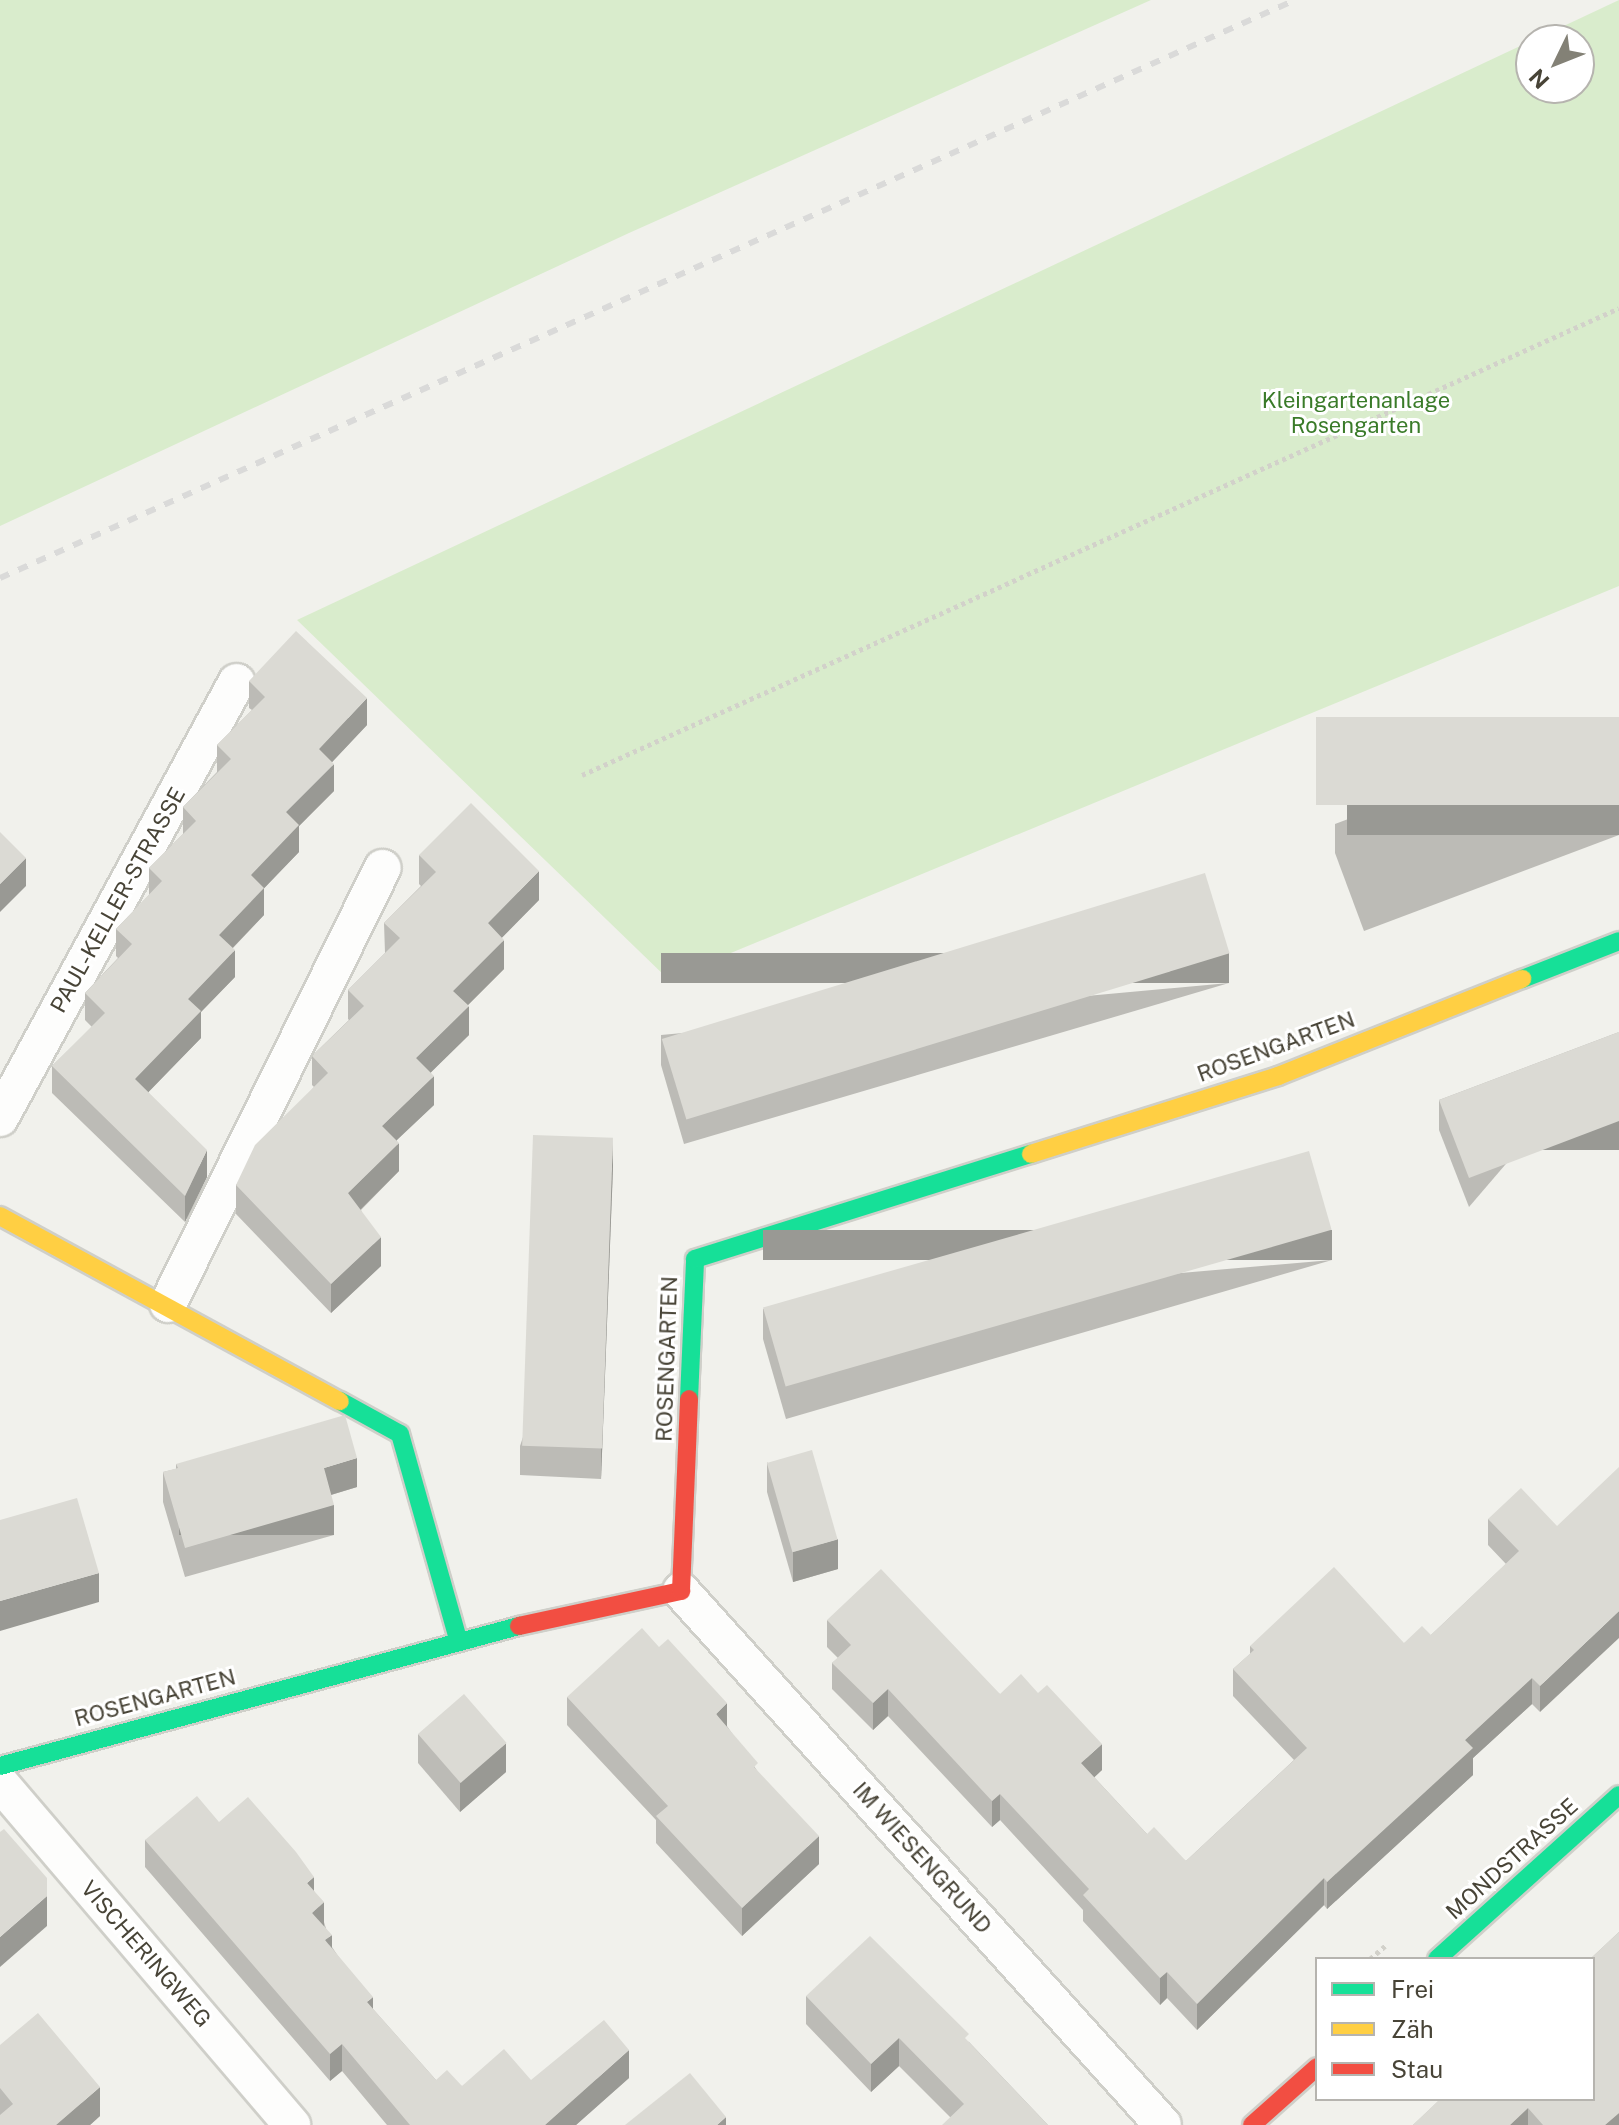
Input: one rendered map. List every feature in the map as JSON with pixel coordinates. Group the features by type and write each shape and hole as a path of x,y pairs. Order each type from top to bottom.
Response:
{"street":[{"name":"ROSENGARTEN","path":"0,1766 458,1639 681,1591 695,1259 1278,1076 1619,941"},
{"path":"0,1216 168,1304 400,1434 458,1639"},
{"name":"MONDSTRASSE","path":"1439,1957 1619,1795"},
{"path":"1252,2125 1315,2069"}],"lane":[{"name":"PAUL-KELLER-STRASSE","path":"0,1118 237,682"},
{"path":"168,1304 383,868"},
{"name":"IM WIESENGRUND","path":"681,1591 1163,2125"},
{"name":"VISCHERINGWEG","path":"0,1783 292,2125"}],"path":[{"path":"582,775 1619,308"}],"green space":[{"path":"0,0 1151,0 629,233 0,526"},
{"name":"Kleingartenanlage Rosengarten","path":"1619,0 1619,586 668,979 297,620 1515,49 1515,104 1595,104 1595,24 1568,24"}],"building":[{"path":"296,631 367,698 319,749 334,764 286,812 299,825 251,875 264,888 219,935 235,950 188,999 201,1011 135,1079 207,1150 185,1196 52,1066 105,1013 85,993 132,944 116,929 162,881 149,868 196,821 183,807 231,759 217,745 265,697 249,681"},
{"path":"1316,717 1619,717 1619,805 1316,805"},
{"path":"471,803 539,871 488,923 504,940 453,991 469,1006 416,1058 434,1076 382,1126 399,1143 348,1193 381,1237 331,1284 236,1185 255,1145 328,1073 312,1056 364,1006 348,990 400,938 384,923 436,872 419,855"},
{"path":"0,832 26,858 0,884"},
{"path":"1205,873 1230,953 686,1119 662,1039"},
{"path":"1619,1032 1619,1121 1469,1178 1439,1100"},
{"path":"533,1135 613,1138 602,1449 522,1446"},
{"path":"1309,1151 1332,1230 786,1386 763,1308"},
{"path":"345,1415 357,1458 324,1468 334,1505 185,1548 163,1472 178,1468 176,1464"},
{"path":"812,1450 838,1539 792,1552 767,1463"},
{"path":"1619,1467 1619,1611 1540,1686 1532,1678 1465,1740 1473,1748 1327,1882 1324,1878 1197,2004 1167,1972 1160,1978 1083,1895 1089,1889 1000,1794 992,1801 888,1689 873,1703 832,1663 851,1645 827,1620 881,1569 1000,1694 1021,1674 1038,1693 1047,1685 1102,1744 1081,1763 1147,1834 1154,1827 1186,1861 1307,1748 1233,1669 1254,1650 1250,1646 1334,1567 1404,1643 1422,1626 1431,1635 1519,1551 1488,1519 1521,1488 1557,1526"},
{"path":"77,1498 99,1573 0,1601 0,1520"},
{"path":"642,1628 659,1647 668,1639 727,1703 716,1714 758,1763 754,1767 819,1836 742,1908 656,1816 668,1806 567,1697"},
{"path":"464,1694 507,1743 461,1783 418,1734"},
{"path":"197,1796 219,1822 248,1797 296,1852 314,1877 307,1883 324,1902 312,1913 332,1935 325,1940 373,1997 367,2002 436,2080 447,2070 462,2086 504,2049 531,2080 604,2020 629,2050 545,2125 410,2125 342,2044 330,2054 145,1840"},
{"path":"4,1829 47,1878 47,1896 0,1937 0,1832"},
{"path":"1619,1932 1619,2113 1605,2125 1543,2125 1528,2108 1510,2125 1413,2125 1438,2101 1595,2101 1595,1957 1592,1957"},
{"path":"870,1936 969,2034 965,2038 1048,2125 942,2125 964,2104 899,2038 871,2064 806,1996"},
{"path":"38,2013 100,2087 56,2125 0,2125 0,2115 13,2104 0,2088 0,2045"},
{"path":"690,2073 726,2117 717,2125 625,2125"}],"railway":[{"path":"0,578 1295,0"}],"traffic: fast":[{"path":"1522,979 1619,941"},
{"path":"689,1399 695,1259 1031,1154"},
{"path":"340,1401 400,1434 458,1639"},
{"path":"0,1766 519,1626"},
{"path":"1439,1957 1619,1795"}],"traffic: slow":[{"path":"1031,1154 1278,1076 1522,979"},
{"path":"0,1216 340,1401"}],"traffic: jam":[{"path":"519,1626 681,1591 689,1399"},
{"path":"1252,2125 1315,2069"}]}
